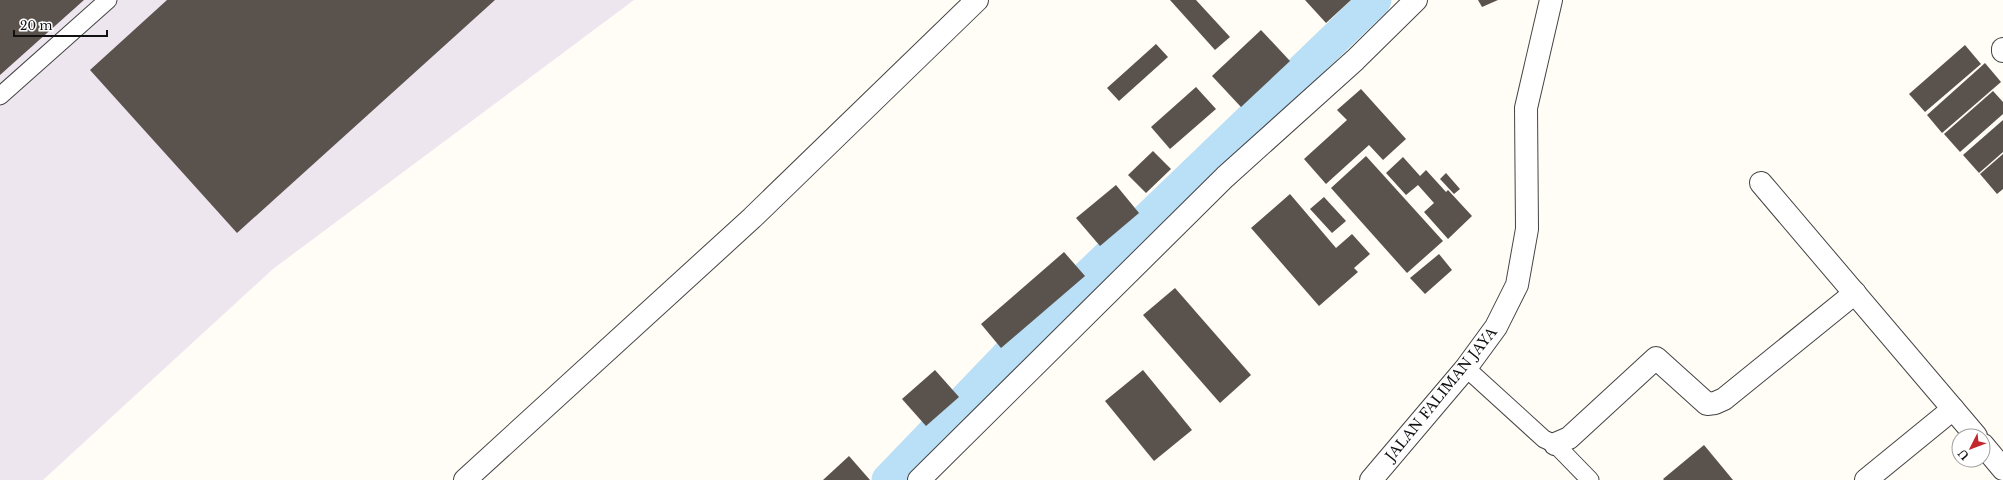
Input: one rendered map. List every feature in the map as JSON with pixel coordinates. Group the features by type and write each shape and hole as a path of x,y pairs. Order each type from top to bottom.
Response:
{"street":[{"path":"464,480 752,218 977,0"},
{"path":"919,480 1225,177 1354,60 1416,0"},
{"name":"JALAN FALIMAN JAYA","path":"1371,480 1473,374 1518,285 1527,229 1526,108 1532,73 1551,0"},
{"path":"1761,183 1969,428"},
{"path":"1549,441 1569,438 1656,358 1700,400 1707,404 1715,403 1724,399 1856,294"},
{"path":"1866,480 1953,409"},
{"path":"1991,455 2003,469"}],"lane":[{"path":"0,96 108,0"},
{"path":"1473,374 1549,441 1590,480"}],"shaded area":[{"path":"0,0 634,0 273,269 43,480 0,480"}],"building":[{"path":"0,0 84,0 0,75"},
{"path":"167,0 495,0 237,233 90,70"},
{"path":"1170,0 1196,0 1230,37 1215,50"},
{"path":"1305,0 1351,0 1326,23"},
{"path":"1478,0 1498,0 1482,7"},
{"path":"1261,30 1290,61 1241,107 1212,76"},
{"path":"1156,44 1168,57 1119,101 1107,88"},
{"path":"1965,45 1981,64 1925,112 1909,94"},
{"path":"1985,63 2001,82 1942,133 1927,115"},
{"path":"1196,87 1216,109 1170,149 1151,127"},
{"path":"1361,89 1406,139 1383,160 1369,145 1326,184 1304,159 1347,120 1337,110"},
{"path":"1993,91 2003,102 2003,114 1960,152 1944,134"},
{"path":"2003,120 2003,152 1979,173 1963,155"},
{"path":"1153,151 1171,169 1146,193 1128,175"},
{"path":"2003,154 2003,189 1997,194 1980,174"},
{"path":"1366,156 1443,241 1407,273 1331,188"},
{"path":"1403,157 1420,176 1426,170 1446,192 1448,190 1472,216 1448,239 1424,212 1434,203 1418,185 1406,195 1386,173"},
{"path":"1446,173 1460,189 1454,194 1440,179"},
{"path":"1116,185 1139,213 1100,246 1076,218"},
{"path":"1290,194 1336,248 1352,234 1370,254 1354,268 1358,272 1319,306 1251,228"},
{"path":"1324,197 1346,221 1332,233 1310,209"},
{"path":"1064,252 1085,276 1001,348 981,324"},
{"path":"1439,254 1452,270 1425,294 1410,278"},
{"path":"1175,288 1251,375 1220,403 1143,315"},
{"path":"935,370 959,397 926,426 902,399"},
{"path":"1143,370 1192,430 1154,461 1105,401"},
{"path":"1704,445 1733,480 1663,479"},
{"path":"849,456 870,480 823,480"}],"waterway":[{"path":"888,480 1041,321 1375,0"}]}
